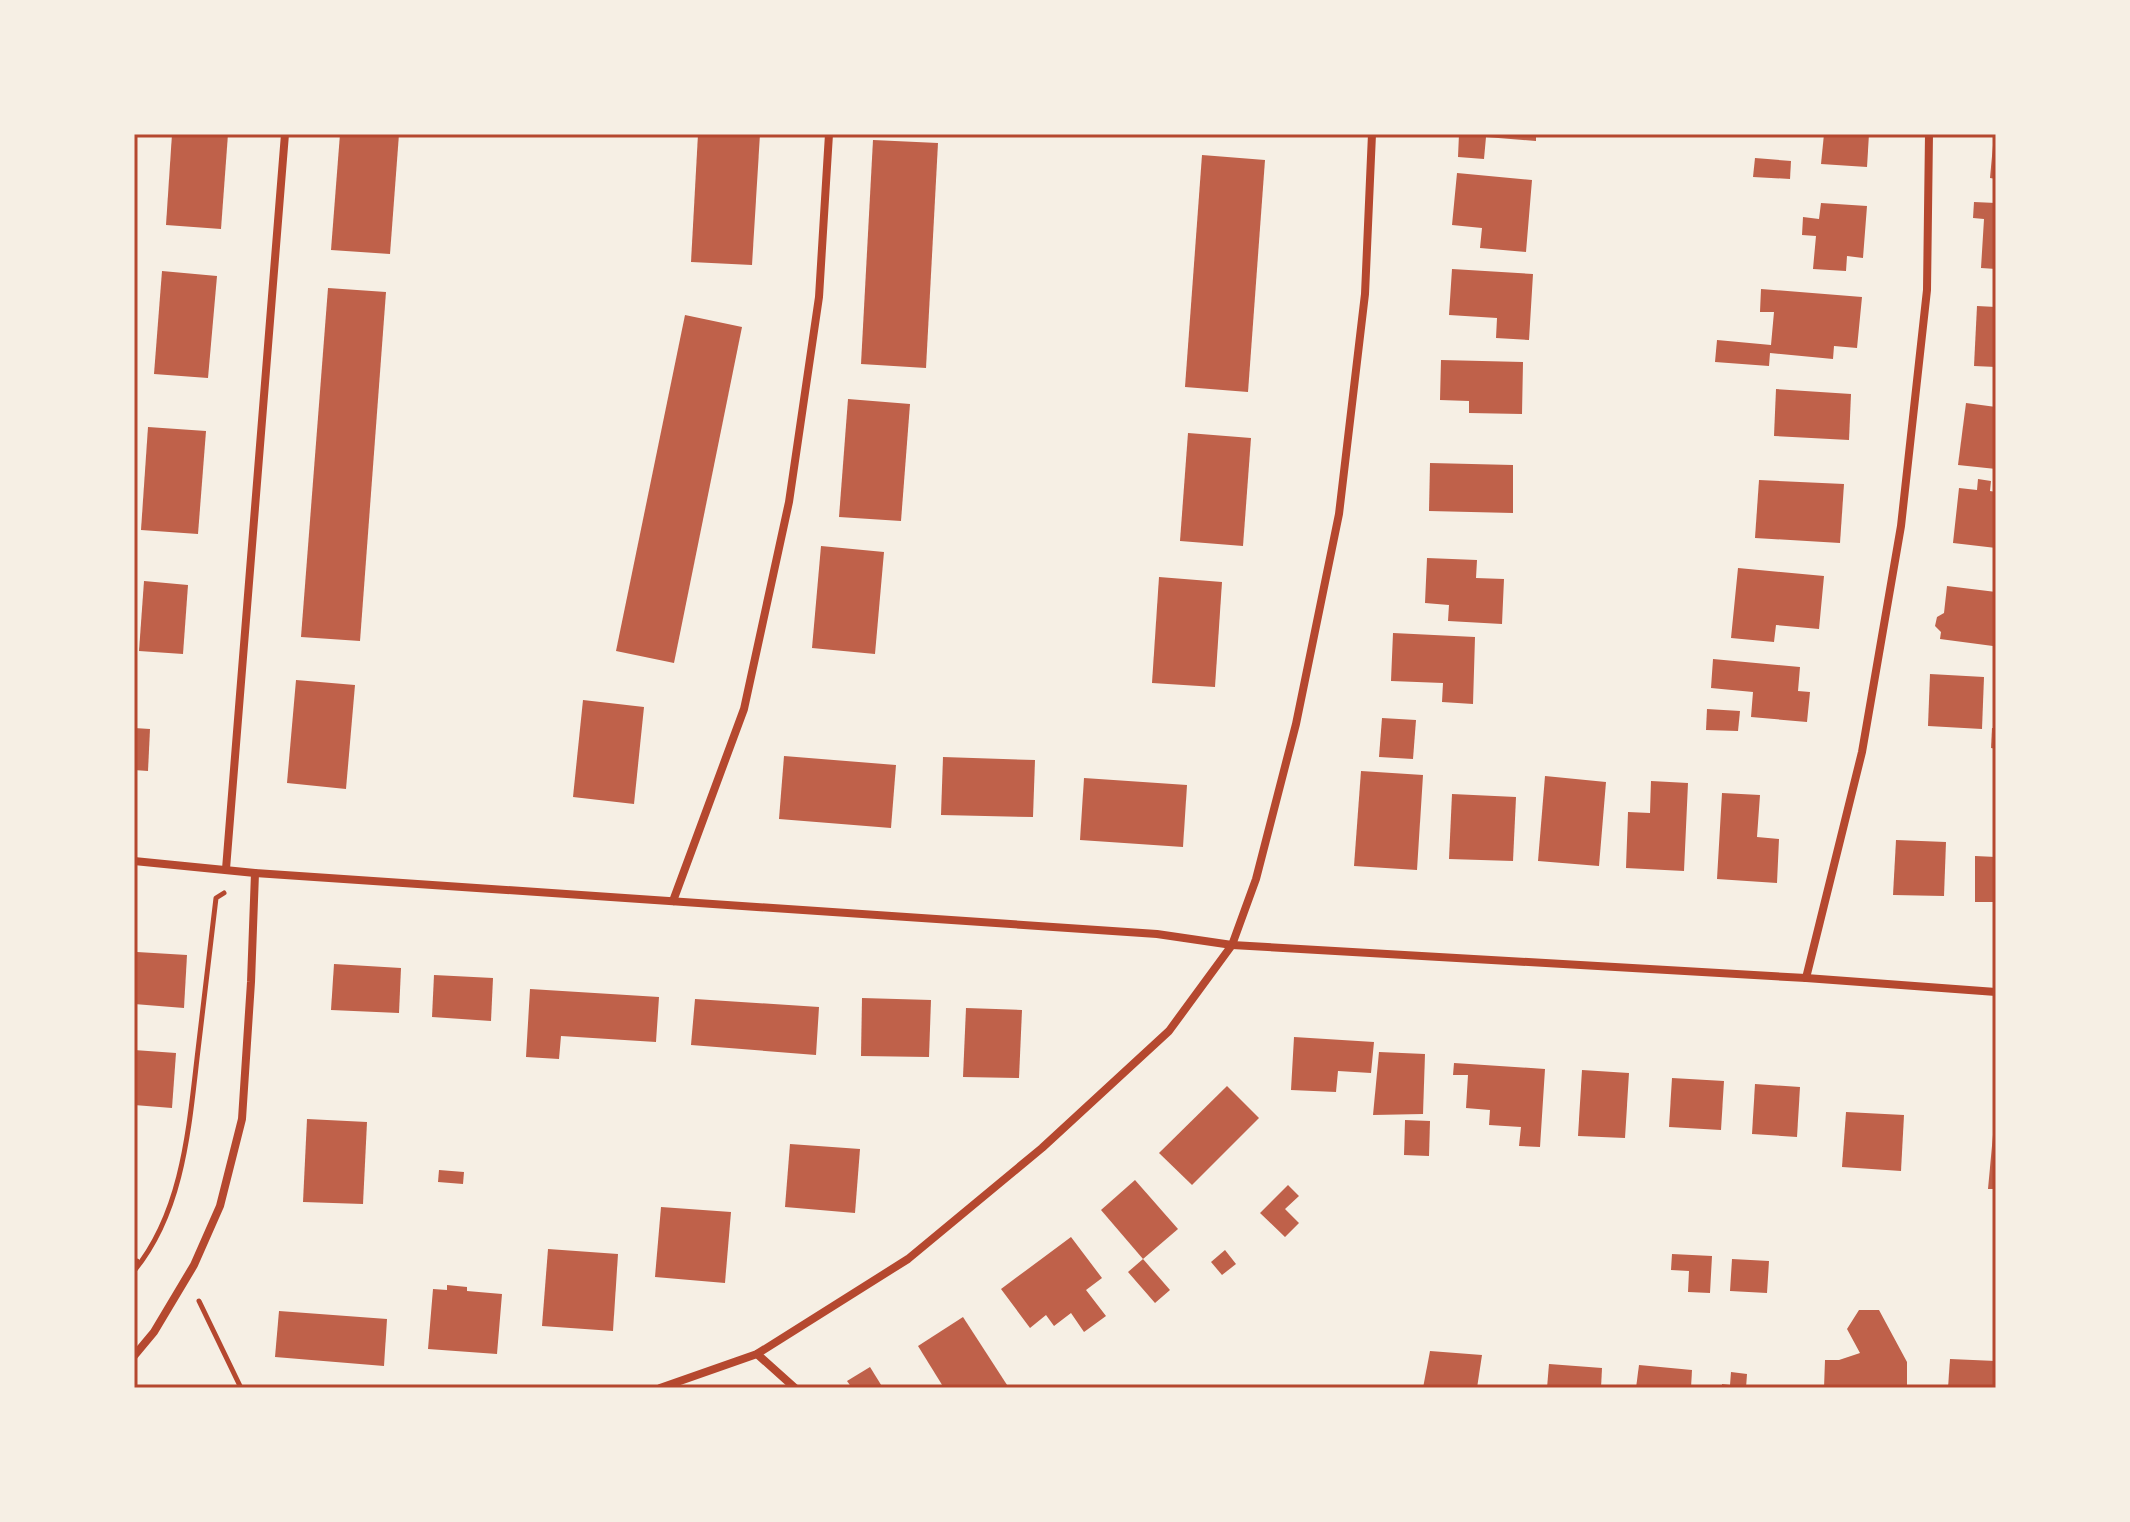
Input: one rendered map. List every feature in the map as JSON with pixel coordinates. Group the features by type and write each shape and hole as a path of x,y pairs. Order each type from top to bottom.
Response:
{"street":[{"path":"226,869 285,134"},
{"path":"673,901 744,709 789,502 819,297 829,134"},
{"path":"660,1388 757,1354 908,1259 1042,1148 1169,1031 1232,945 1256,879 1296,724 1339,514 1365,294 1372,134"},
{"path":"1806,978 1862,752 1901,526 1927,290 1929,134"},
{"path":"134,861 255,873 1157,934 1232,945 1996,992"},
{"path":"134,1356 154,1332 194,1265 220,1206 242,1119 255,873"},
{"path":"757,1354 795,1388"}],"path":[{"path":"134,1271 163,1222 180,1175 188,1134 216,898 255,873"},
{"path":"194,1265 200,1304 241,1388"}],"building":[{"path":"172,134 228,134 221,229 166,225"},
{"path":"340,134 399,134 390,254 331,250"},
{"path":"698,134 760,134 752,265 691,262"},
{"path":"1459,134 1536,134 1536,141 1486,137 1484,159 1458,157"},
{"path":"1824,134 1869,134 1867,167 1821,164"},
{"path":"1996,134 1996,179 1990,178"},
{"path":"873,140 938,143 926,368 861,364"},
{"path":"1202,155 1265,160 1248,392 1185,387"},
{"path":"1755,158 1791,161 1790,179 1753,177"},
{"path":"1457,173 1532,180 1526,252 1480,248 1482,228 1452,225"},
{"path":"1974,202 1996,203 1996,269 1981,268 1984,219 1973,218"},
{"path":"1821,203 1867,206 1863,258 1847,256 1846,271 1813,269 1816,236 1802,235 1803,217 1819,219"},
{"path":"1452,269 1533,274 1529,340 1496,338 1497,318 1449,315"},
{"path":"162,271 217,276 208,378 154,374"},
{"path":"328,288 386,292 360,641 301,637"},
{"path":"1761,289 1862,297 1857,348 1834,346 1833,359 1770,353 1769,366 1715,362 1717,340 1771,345 1774,312 1760,312"},
{"path":"1977,306 1996,307 1996,367 1974,366"},
{"path":"685,315 742,327 674,663 616,651"},
{"path":"1441,360 1523,362 1522,414 1469,413 1469,401 1440,400"},
{"path":"1776,389 1851,394 1849,440 1774,436"},
{"path":"848,399 910,404 901,521 839,517"},
{"path":"1966,403 1996,407 1996,469 1958,465"},
{"path":"148,427 206,431 198,534 141,530"},
{"path":"1188,433 1251,438 1243,546 1180,541"},
{"path":"1430,463 1513,465 1513,513 1429,511"},
{"path":"1978,479 1991,481 1990,491 1996,492 1996,548 1953,543 1959,488 1977,490"},
{"path":"1759,480 1844,484 1840,543 1755,538"},
{"path":"821,546 884,552 875,654 812,648"},
{"path":"1427,558 1477,560 1476,578 1504,579 1502,624 1448,621 1449,605 1425,603"},
{"path":"1738,568 1824,576 1819,629 1776,625 1774,642 1731,638"},
{"path":"1159,577 1222,582 1215,687 1152,683"},
{"path":"144,581 188,585 183,654 139,651"},
{"path":"1947,586 1996,592 1993,646 1940,639 1941,632 1935,626 1937,617 1944,613"},
{"path":"1393,633 1475,637 1473,704 1442,702 1443,683 1391,681"},
{"path":"1713,659 1800,667 1798,691 1810,692 1807,722 1751,717 1753,692 1711,688"},
{"path":"1930,674 1984,677 1982,729 1928,726"},
{"path":"296,680 355,685 346,789 287,783"},
{"path":"583,700 644,707 634,804 573,797"},
{"path":"1707,709 1740,711 1738,731 1706,730"},
{"path":"1382,718 1416,720 1413,759 1379,757"},
{"path":"134,728 150,729 148,771 134,770"},
{"path":"1992,728 1996,728 1996,749 1991,748"},
{"path":"784,756 896,765 891,828 779,819"},
{"path":"943,757 1035,760 1033,817 941,815"},
{"path":"1361,771 1423,775 1417,870 1354,866"},
{"path":"1545,776 1606,782 1599,866 1538,861"},
{"path":"1084,778 1187,785 1183,847 1080,840"},
{"path":"1651,781 1688,783 1684,871 1626,868 1628,812 1650,813"},
{"path":"1722,793 1760,795 1757,837 1779,839 1777,883 1717,879"},
{"path":"1452,794 1516,797 1513,861 1449,859"},
{"path":"1896,840 1946,842 1944,896 1893,895"},
{"path":"1975,856 1996,857 1996,902 1975,902"},
{"path":"137,952 187,955 184,1008 134,1004"},
{"path":"334,964 401,968 399,1013 331,1010"},
{"path":"434,975 493,978 491,1021 432,1017"},
{"path":"530,989 659,997 656,1042 561,1036 559,1059 526,1057"},
{"path":"862,998 931,1000 929,1057 861,1056"},
{"path":"695,999 819,1007 816,1055 691,1045"},
{"path":"966,1008 1022,1010 1019,1078 963,1077"},
{"path":"1294,1037 1374,1042 1371,1073 1338,1071 1336,1092 1291,1090"},
{"path":"134,1050 176,1053 172,1108 134,1105"},
{"path":"1379,1052 1425,1054 1423,1114 1373,1115"},
{"path":"1454,1063 1545,1069 1540,1147 1519,1146 1521,1127 1489,1125 1490,1110 1466,1108 1468,1075 1453,1075"},
{"path":"1582,1070 1629,1073 1625,1138 1578,1136"},
{"path":"1672,1078 1724,1081 1721,1130 1669,1127"},
{"path":"1755,1084 1800,1087 1797,1137 1752,1134"},
{"path":"1227,1086 1259,1118 1192,1185 1159,1153"},
{"path":"1846,1112 1904,1115 1901,1171 1842,1167"},
{"path":"307,1119 367,1122 363,1204 303,1202"},
{"path":"1405,1120 1430,1121 1429,1156 1404,1155"},
{"path":"1994,1124 1996,1189 1988,1189"},
{"path":"790,1144 860,1149 855,1213 785,1207"},
{"path":"439,1170 464,1172 463,1184 438,1182"},
{"path":"1135,1180 1178,1229 1143,1259 1101,1210"},
{"path":"1288,1185 1299,1196 1285,1209 1299,1223 1285,1237 1260,1213"},
{"path":"661,1207 731,1212 725,1283 655,1277"},
{"path":"1071,1237 1102,1278 1086,1290 1106,1316 1084,1332 1071,1313 1054,1326 1046,1315 1030,1328 1001,1289"},
{"path":"548,1249 618,1254 613,1331 542,1326"},
{"path":"1225,1250 1236,1264 1222,1275 1211,1262"},
{"path":"1672,1254 1712,1256 1710,1293 1688,1292 1689,1271 1671,1270"},
{"path":"1143,1259 1170,1290 1155,1303 1128,1272"},
{"path":"1732,1259 1769,1261 1767,1293 1730,1291"},
{"path":"447,1285 467,1287 467,1291 502,1294 497,1354 428,1349 433,1289 447,1290"},
{"path":"1859,1310 1879,1310 1907,1362 1907,1388 1824,1388 1825,1360 1839,1360 1860,1353 1847,1329"},
{"path":"279,1311 387,1319 384,1366 275,1357"},
{"path":"963,1317 1009,1388 944,1388 918,1346"},
{"path":"1430,1351 1482,1355 1477,1388 1423,1388"},
{"path":"1950,1359 1996,1361 1996,1388 1948,1388"},
{"path":"1549,1364 1602,1368 1601,1388 1547,1388"},
{"path":"1639,1365 1692,1370 1691,1388 1636,1388"},
{"path":"870,1367 883,1388 852,1388 847,1381"},
{"path":"1731,1372 1747,1374 1746,1388 1722,1388 1722,1384 1730,1385"}]}
